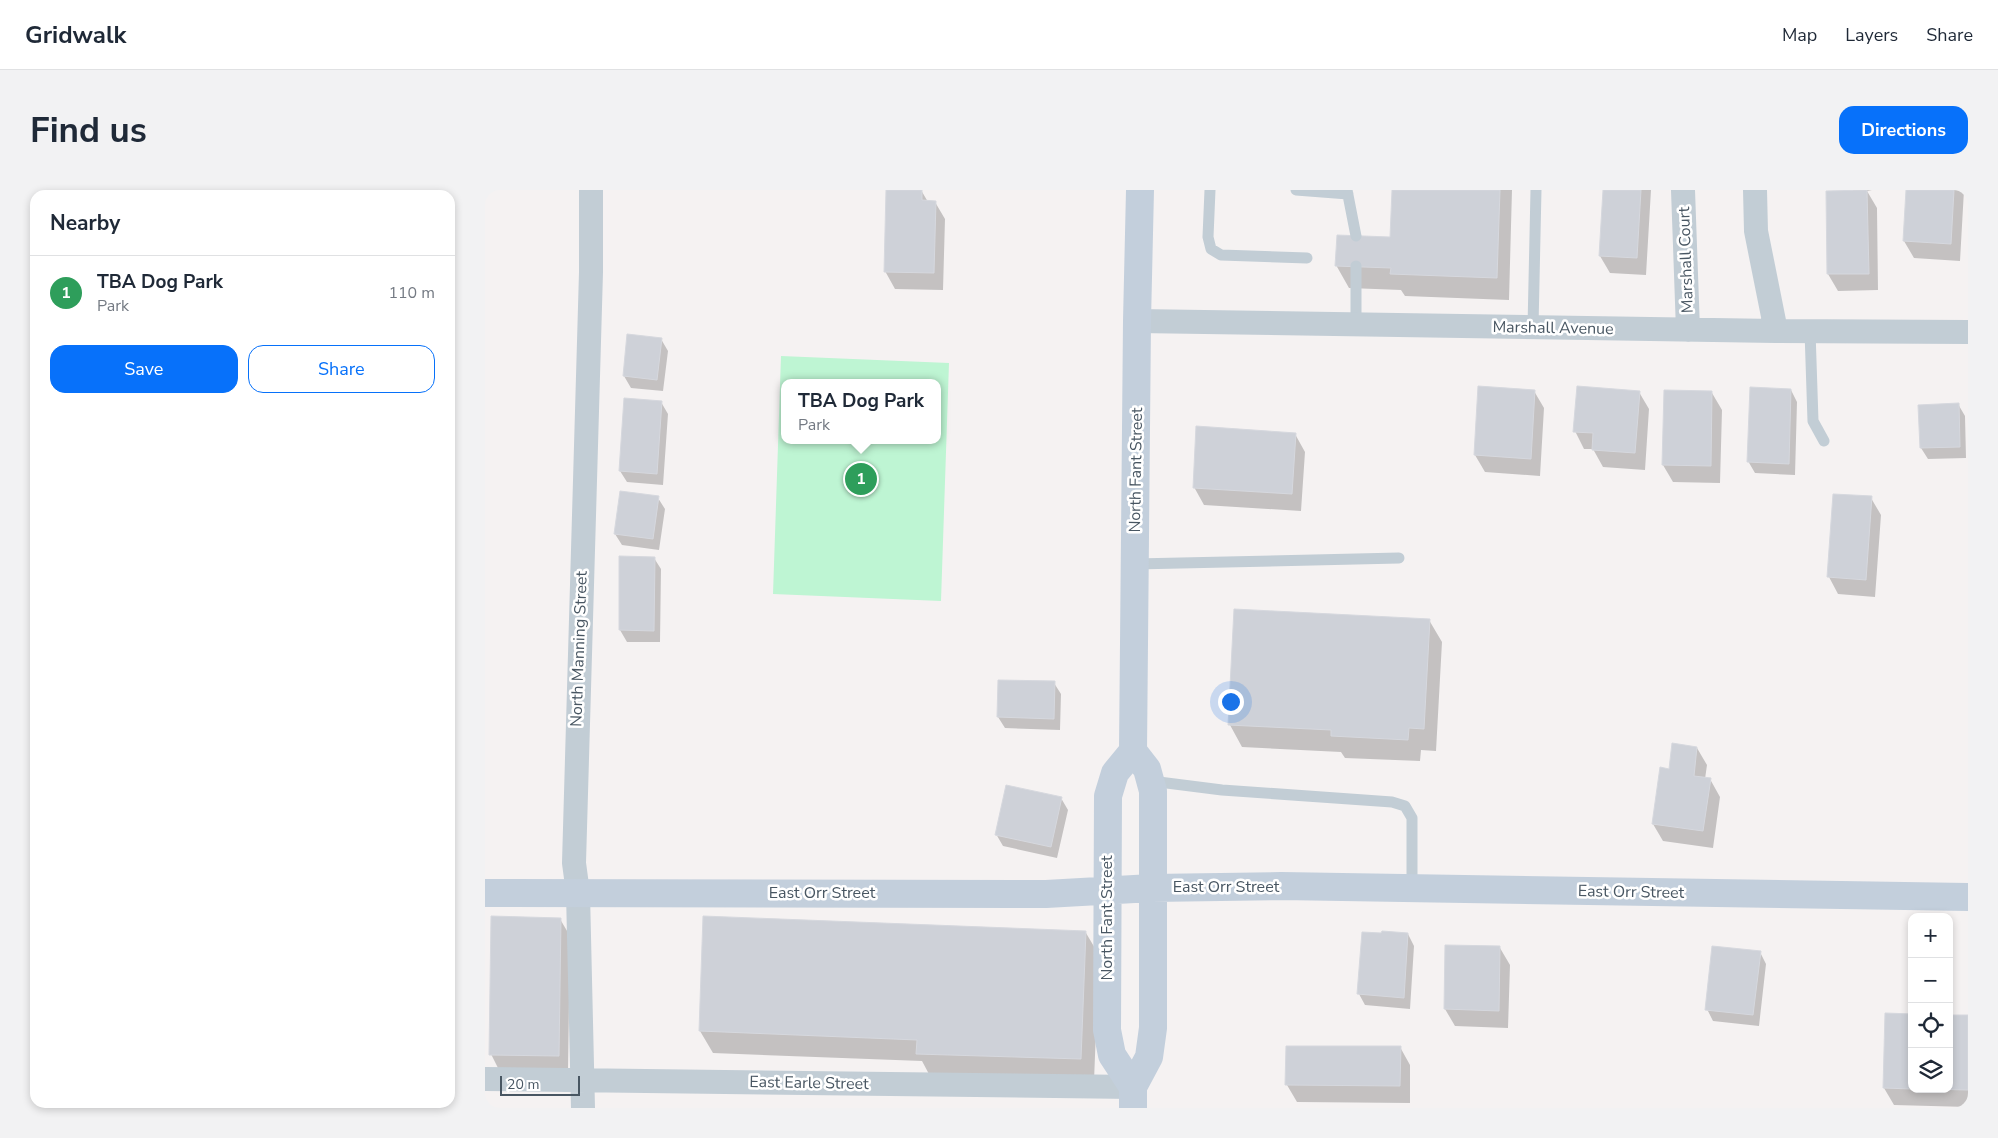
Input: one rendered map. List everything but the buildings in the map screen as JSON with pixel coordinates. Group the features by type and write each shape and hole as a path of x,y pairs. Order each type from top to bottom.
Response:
{"street":[{"name":"North Manning Street","path":"583,1108 578,893 574,863 591,272 591,190"},
{"name":"North Fant Street","path":"1133,1097 1112,1055 1107,1030 1107,890 1108,796 1115,773 1133,751 1140,190"},
{"name":"Marshall Court","path":"1683,190 1688,330"},
{"path":"1755,190 1757,231 1776,331"},
{"name":"Marshall Avenue","path":"1137,321 1533,328 1968,332"},
{"path":"1133,751 1147,769 1153,791 1153,1028 1149,1057 1133,1097"},
{"name":"East Orr Street","path":"485,893 1046,894 1152,888 1281,886 1968,897"},
{"name":"East Earle Street","path":"485,1079 582,1080 1133,1097"}],"lane":[{"path":"1210,190 1208,237 1211,249 1221,255 1307,258"},
{"path":"1296,190 1347,192 1356,236"},
{"path":"1533,328 1536,190"},
{"path":"1356,266 1356,325"},
{"path":"1811,331 1813,421 1824,441"},
{"path":"1135,564 1399,558"},
{"path":"1150,781 1222,790 1392,802 1405,806 1412,818 1412,888"}],"green space":[{"path":"781,356 949,363 941,601 773,594"}],"place":[{"name":"TBA Dog Park","path":"861,479"}]}
